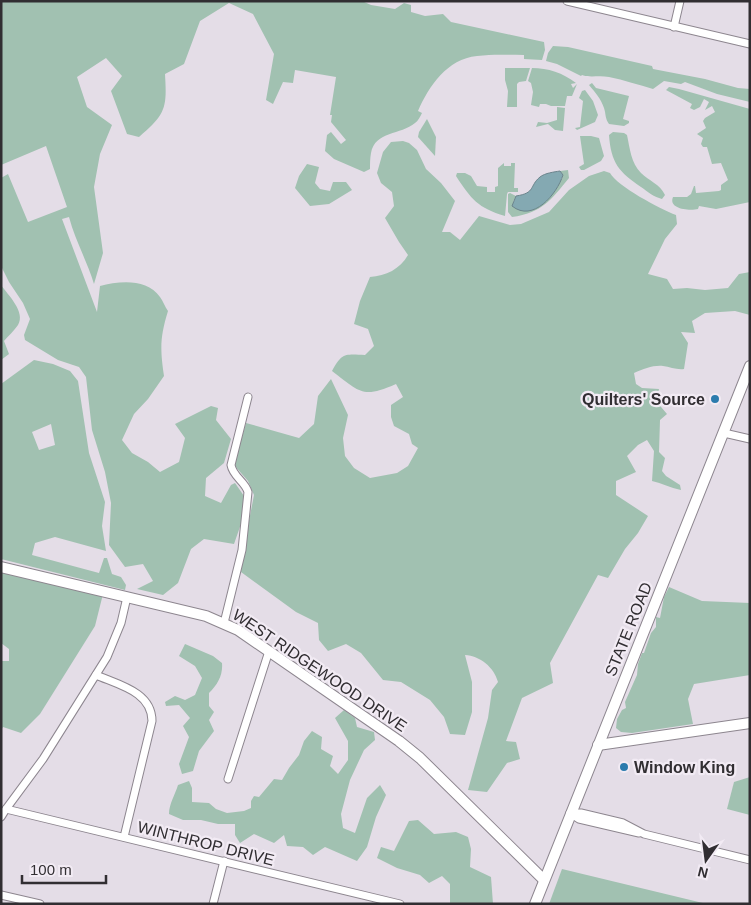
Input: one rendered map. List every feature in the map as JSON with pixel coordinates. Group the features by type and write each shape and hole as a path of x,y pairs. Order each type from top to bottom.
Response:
{"main road":[{"name":"STATE ROAD","path":"535,904 750,366"},
{"name":"WEST RIDGEWOOD DRIVE","path":"1,567 206,616 238,630 414,752 544,880"},
{"path":"598,745 750,723"}],"street":[{"path":"567,1 750,44"},
{"path":"674,27 680,1"},
{"path":"224,623 245,532 248,492 232,472 231,466 248,396"},
{"path":"724,433 750,440"},
{"path":"1,817 43,759 96,675 115,639 127,597"},
{"path":"228,779 269,651"},
{"path":"96,675 143,697 152,713 152,721 124,838"},
{"name":"WINTHROP DRIVE","path":"6,809 400,904"},
{"path":"570,813 579,819 750,860"},
{"path":"213,904 224,861"},
{"path":"1,895 40,904"}],"green space":[{"path":"1,1 362,1 371,5 395,9 404,3 411,5 411,12 425,16 443,14 451,22 544,42 545,50 542,60 524,59 524,55 483,55 466,58 448,68 440,75 428,92 418,111 422,113 418,120 403,130 383,137 373,146 370,169 364,172 334,159 325,151 327,135 331,132 341,144 346,140 331,122 332,115 330,115 336,77 295,70 293,83 283,82 273,104 266,100 274,54 253,14 229,3 200,21 184,64 165,74 166,95 160,116 139,137 127,134 111,91 122,76 106,58 77,77 87,107 112,125 100,154 94,187 103,253 94,284 69,217 62,219 97,312 100,286 124,282 132,282 148,287 161,299 168,311 163,328 162,343 164,376 148,399 134,414 122,440 132,453 148,462 160,472 179,462 185,438 175,424 211,406 218,408 216,420 231,439 224,463 206,478 205,496 221,503 231,485 235,483 244,496 242,521 234,544 204,539 191,549 178,583 163,595 137,589 153,581 143,564 125,567 109,545 111,503 105,472 92,430 86,377 79,367 58,360 25,340 24,335 30,319 23,303 1,266 1,178 8,174 28,222 67,207 46,146 1,165"},
{"path":"553,46 568,47 652,66 653,69 750,89 750,102 717,94 685,82 681,84 664,81 653,89 609,77 581,76 557,64 546,61 548,53"},
{"path":"505,68 530,68 526,81 517,84 517,107 507,107 508,91 505,80"},
{"path":"532,68 550,70 566,76 576,83 571,84 573,88 577,84 572,96 567,96 565,106 540,104 539,107 531,105 533,92 531,83 528,81"},
{"path":"592,83 596,88 629,96 623,119 629,121 629,123 624,126 609,124 601,102 589,85"},
{"path":"669,87 750,109 750,202 716,209 699,206 698,209 690,210 676,207 672,201 673,197 687,197 691,194 694,186 696,193 719,191 721,190 721,185 728,180 721,163 712,164 707,147 703,147 701,144 703,138 697,134 706,128 703,121 705,118 715,112 712,106 705,110 709,102 704,99 700,107 694,110 690,108 692,104 666,90"},
{"path":"585,90 593,101 598,115 595,122 577,130 575,128 580,127 583,101 579,98 582,91"},
{"path":"557,107 565,108 563,131 555,130 548,124 536,127 538,122 547,123 557,120"},
{"path":"427,119 436,137 435,156 418,137"},
{"path":"613,132 627,135 631,156 635,165 641,173 663,191 665,195 662,199 633,182 618,166 614,160 610,145 609,135"},
{"path":"580,136 599,138 604,156 601,161 584,170 581,170 579,167 584,164"},
{"path":"403,141 409,143 417,150 426,169 441,183 455,201 442,232 450,232 460,240 479,216 510,225 521,224 549,212 569,190 589,176 604,171 610,173 621,184 640,197 676,215 677,224 665,239 648,274 667,279 673,289 705,290 728,288 739,274 750,272 750,315 735,311 705,313 692,321 695,333 681,332 688,343 684,369 656,366 634,373 636,384 642,388 659,389 656,401 667,414 660,420 659,452 665,458 662,471 680,485 681,490 652,481 654,451 647,440 638,445 627,456 636,472 616,481 616,495 648,516 608,578 598,575 550,663 553,683 522,698 506,741 516,742 520,759 507,763 487,792 468,790 488,718 492,690 498,682 486,663 465,655 472,682 472,712 465,735 450,734 444,717 430,700 401,682 383,680 361,653 346,644 328,651 319,640 318,623 296,612 241,572 242,557 254,495 248,481 234,465 246,423 299,438 314,424 318,396 331,379 348,415 343,438 345,456 354,468 370,478 397,473 408,466 418,448 412,444 409,434 394,426 391,417 391,405 403,397 396,384 376,391 362,391 332,371 338,361 344,356 365,355 374,346 368,329 354,324 360,301 370,277 392,271 408,255 385,218 394,206 392,192 381,183 377,173 383,152 391,142"},
{"path":"504,163 504,166 511,166 511,163 515,163 514,188 518,188 518,192 508,192 507,194 505,216 488,210 476,202 456,176 457,173 465,173 471,176 477,186 487,187 487,192 495,192 495,187 498,186 498,168"},
{"path":"307,164 319,167 315,183 320,189 330,191 333,182 346,182 352,190 329,204 310,206 295,188 299,176"},
{"path":"568,170 569,178 551,199 538,209 512,217 508,212 508,194 516,196 513,202 562,179 563,175 560,171"},
{"path":"1,285 18,309 20,320 4,341 9,354 1,360"},
{"path":"34,360 53,364 70,371 78,381 89,453 105,502 102,526 106,551 55,537 35,543 32,555 99,573 104,558 107,558 112,574 121,577 126,585 125,590 1,559 1,384","holes":["51,424 55,445 39,450 32,432"]},
{"path":"1,571 103,594 95,626 40,714 21,733 3,727 1,730 1,661 9,661 9,649 1,643"},
{"path":"669,587 702,601 750,603 750,675 694,684 688,699 693,724 632,733 621,732 616,728 617,719 622,710 626,708 625,702 637,675 638,664 651,633 656,627 656,617 660,618 664,597"},
{"path":"185,644 213,656 222,663 222,671 215,686 209,693 209,706 214,712 209,720 214,731 199,751 193,771 182,774 179,764 189,737 183,726 190,718 179,705 166,706 165,702 175,696 185,700 195,695 202,678 195,666 179,656"},
{"path":"344,710 355,718 357,727 374,732 375,740 364,750 350,780 341,814 343,828 355,833 367,798 380,785 386,795 376,817 367,847 357,861 325,847 313,855 303,847 287,846 284,835 274,843 254,834 240,843 235,835 235,824 183,820 169,814 178,785 189,781 192,788 192,802 209,803 216,809 227,813 244,811 251,808 251,801 254,796 259,797 274,779 282,780 299,755 304,741 312,731 322,737 321,749 333,756 330,766 338,774 348,760 348,741 335,718"},
{"path":"750,777 750,815 727,809 734,782"},
{"path":"418,820 434,834 456,832 468,837 471,849 470,867 491,877 493,904 450,904 450,884 442,876 429,883 420,875 397,868 377,858 381,847 394,851 409,821"},
{"path":"562,869 707,904 549,904"}],"water":[{"path":"560,171 563,175 560,182 550,198 543,204 536,209 528,211 512,206 516,196 527,193 540,177"}],"place":[{"name":"Quilters' Source","path":"715,399"},
{"name":"Window King","path":"624,767"}]}
